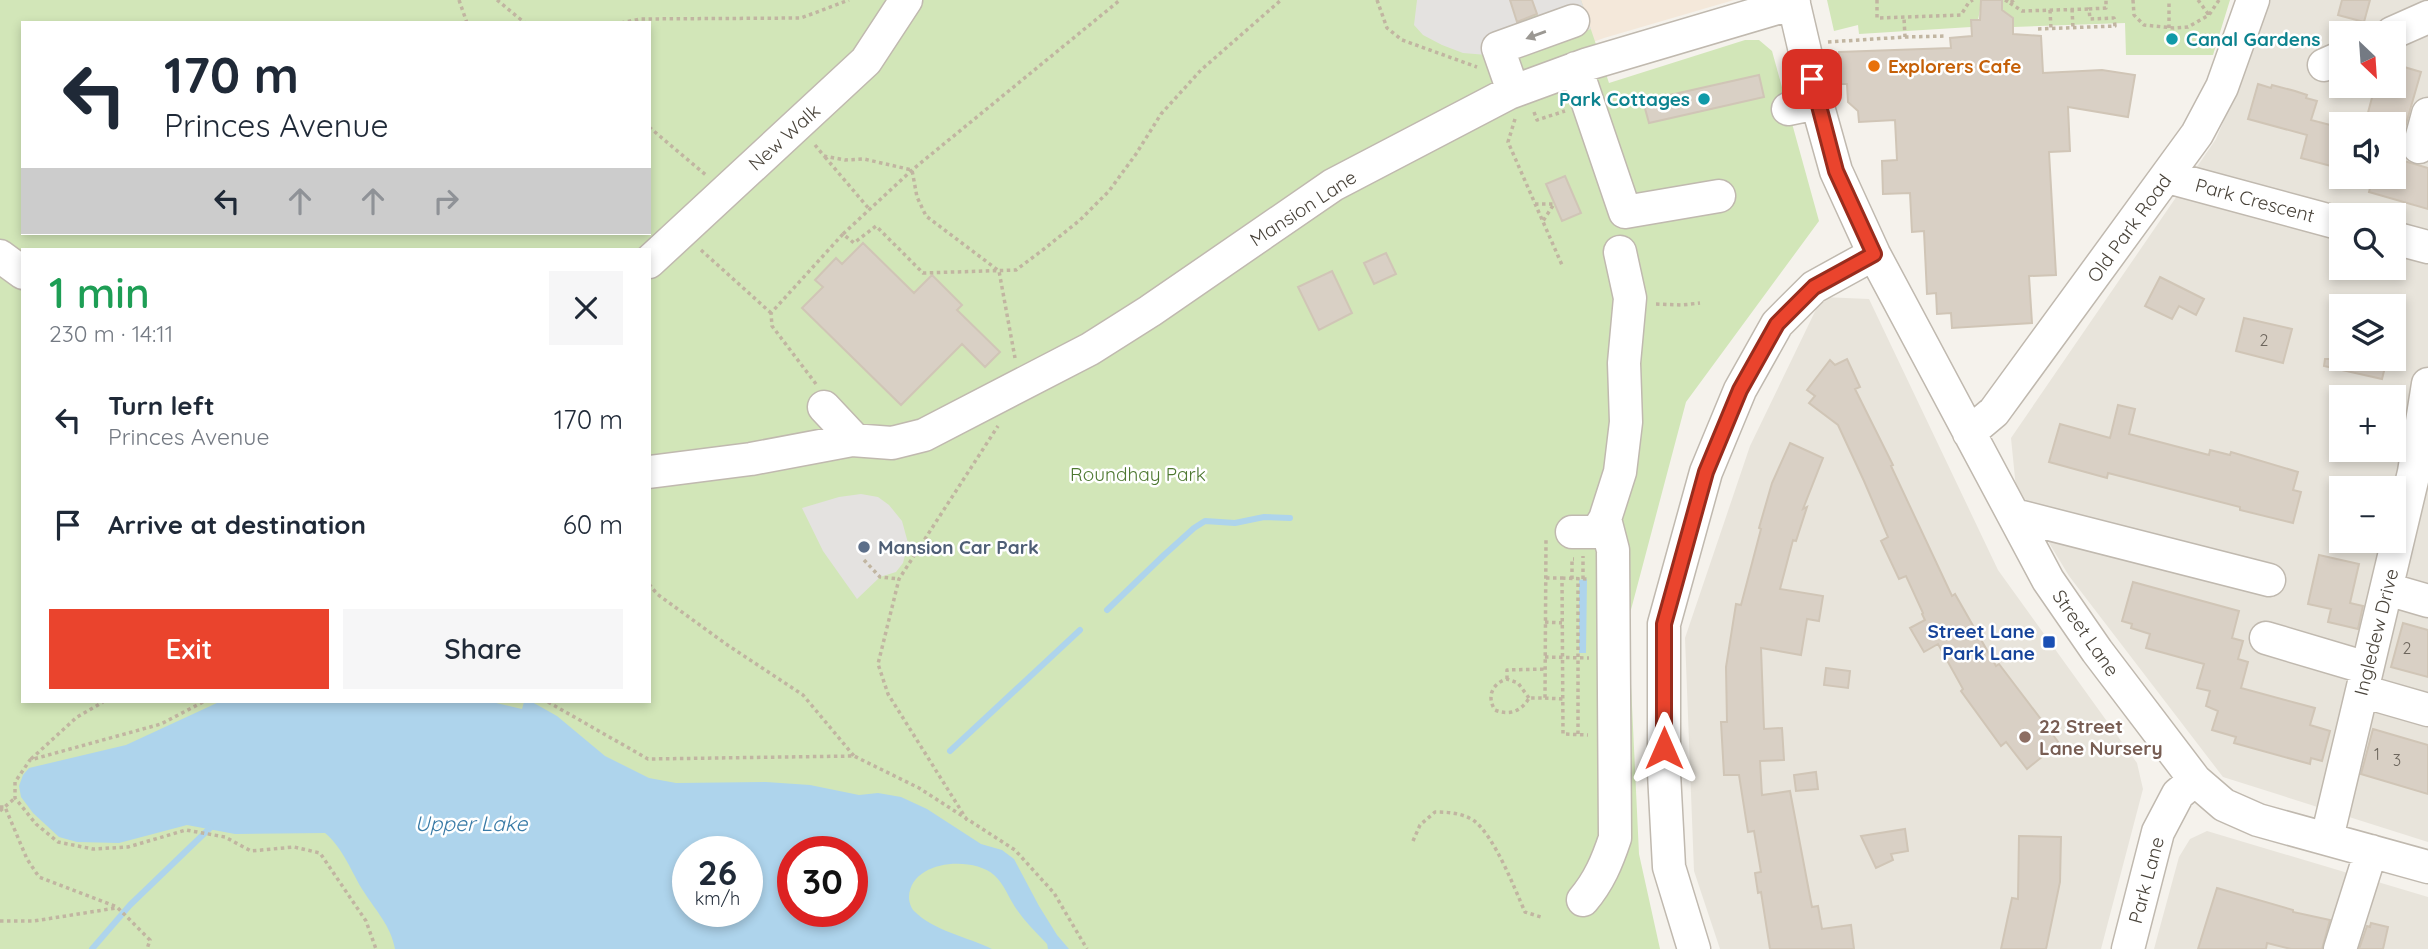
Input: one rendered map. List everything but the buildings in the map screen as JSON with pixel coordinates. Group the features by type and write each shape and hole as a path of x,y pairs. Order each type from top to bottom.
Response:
{"street":[{"name":"New Walk","path":"651,259 866,61 906,0"},
{"name":"Old Park Road","path":"1969,433 1994,412 2197,134 2222,88 2252,0"},
{"name":"Mansion Lane","path":"651,472 751,459 844,442 892,443 924,435 1090,349 1333,185 1511,92 1582,66 1794,1"},
{"name":"Street Lane","path":"1794,1 1802,106 1836,171 1874,254 2048,580 2097,651 2195,780 2224,805 2258,820 2428,867"},
{"path":"1511,92 1498,48 1570,10 1582,66 1625,212 1638,246 1639,273 1630,298 1624,363 1624,447 1615,492 1597,532 1572,545"},
{"path":"2406,27 2428,17"},
{"path":"2419,148 2428,114"},
{"name":"Park Crescent","path":"2168,177 2329,220"},
{"path":"1625,212 1719,196"},
{"path":"2406,241 2428,247"},
{"path":"1620,252 1630,298"},
{"path":"1694,949 1669,867 1664,773 1664,624 1706,472 1740,390 1777,324 1814,287 1874,254"},
{"path":"0,256 21,272"},
{"name":"Ingledew Drive","path":"2327,838 2387,589 2421,474 2428,384"},
{"path":"824,407 844,442"},
{"path":"2014,516 2269,580"},
{"path":"1583,901 1597,883 1615,838 1613,550 1605,519"},
{"path":"2387,589 2428,601"},
{"path":"2266,638 2428,710"},
{"name":"Park Lane","path":"2128,949 2158,832 2178,794 2195,780"},
{"path":"2340,949 2371,851"}],"path":[{"path":"459,0 466,21"},
{"path":"498,0 523,21"},
{"path":"630,21 801,18 849,0"},
{"path":"771,313 843,234 912,170 1120,0"},
{"path":"843,234 854,243 876,226 923,273 1016,270 1080,220 1110,191 1161,114 1201,70 1281,0"},
{"path":"1377,0 1387,28 1402,40 1475,67 1489,67 1503,61"},
{"path":"1877,0 1877,18 1961,15 1969,1"},
{"path":"2005,0 2012,1 2022,11 2106,8 2106,0"},
{"path":"2168,27 2169,0"},
{"path":"2198,0 2209,15"},
{"path":"2135,1 2134,15 2144,25 2188,27 2209,15 2220,0"},
{"path":"2072,9 2073,28"},
{"path":"2038,29 2115,26 2114,18 2090,19 2089,9"},
{"path":"2050,10 2051,29"},
{"path":"1904,16 1906,37"},
{"path":"1827,51 1825,43 1947,36"},
{"path":"1511,92 1517,113 1508,142 1562,265"},
{"path":"803,120 816,148 870,210"},
{"path":"651,129 724,191"},
{"path":"824,156 845,160 864,159 912,170"},
{"path":"912,170 918,197 926,216 999,271 1020,386"},
{"path":"1535,204 1554,204 1543,221"},
{"path":"698,247 771,313 772,326 820,388 824,407"},
{"path":"1630,298 1649,304 1700,303"},
{"path":"967,820 888,694 878,664 899,579 1000,424"},
{"path":"1545,698 1546,531 1572,545 1572,579"},
{"path":"864,560 880,577 899,579"},
{"path":"1546,578 1562,578 1563,734 1597,735"},
{"path":"1578,579 1578,735"},
{"path":"651,586 657,594 726,644 803,695 854,756 919,788 1015,850 1054,893 1087,949"},
{"path":"1545,622 1562,623"},
{"path":"1545,657 1596,659"},
{"path":"1507,679 1507,670 1545,669"},
{"path":"1529,698 1518,684 1507,679 1496,684 1492,691 1491,704 1495,710 1509,713 1519,709 1529,698 1563,699"},
{"path":"101,703 77,717 30,760 15,782 15,798 36,824 58,842 93,849 128,847 186,830 225,837 251,851 294,847 320,853 366,921 376,949"},
{"path":"30,760 161,724 201,703"},
{"path":"550,703 648,759 854,756"},
{"path":"15,798 2,808 26,859 39,877 117,907 150,940 147,949"},
{"path":"1413,841 1420,825 1435,812 1456,813 1473,820 1487,834 1525,912 1541,917"},
{"path":"0,921 34,921 117,907"}],"shaded area":[{"path":"1414,0 1734,0 1604,38 1505,74"},
{"path":"1417,0 1510,0 1520,29 1540,23 1532,0 1581,0 1591,29 1565,38 1487,55 1463,53 1423,35 1414,25"},
{"path":"2269,0 2428,0 2428,842 2223,777 2069,576 2016,488 2011,438 2216,139 2247,66"},
{"path":"1822,297 1869,299 1998,570 2137,763 2143,789 2101,949 1720,949 1694,871 1685,638 1750,446"},
{"name":"Mansion Car Park","path":"861,494 878,497 889,505 902,521 908,543 903,563 896,572 880,577 857,599 823,551 802,508 839,497"},
{"path":"2207,831 2428,897 2428,949 2154,949 2179,857 2190,839"}],"green space":[{"name":"Roundhay Park","path":"0,0 1581,0 1609,83 1745,40 1759,40 1772,51 1819,221 1686,402 1628,621 1639,854 1660,949 0,949"},
{"path":"1827,0 1982,0 1978,20 1971,20 1971,27 1859,34 1858,25 1834,31"},
{"name":"Canal Gardens","path":"2002,0 2230,0 2213,55 2126,55 2125,23 2013,27 2013,18 2002,10"}],"water":[{"path":"1587,579 1586,653 1579,653 1579,580"},
{"name":"Upper Lake","path":"217,703 496,703 522,709 524,703 534,703 557,716 605,756 649,778 676,783 766,782 810,785 859,795 878,793 901,797 927,809 981,844 1002,850 1014,859 1039,906 1069,949 1048,949 1047,944 1022,917 994,875 972,865 958,864 944,865 920,875 912,885 909,897 911,907 931,924 992,949 395,949 382,919 342,853 325,833 235,834 187,825 119,843 77,842 59,837 33,813 21,797 19,786 29,768 126,745"}],"waterway":[{"path":"1107,610 1164,555 1205,521 1235,523 1264,517 1290,518"},
{"path":"950,751 1080,630"},
{"path":"92,949 130,905 210,828"}],"place":[{"name":"Canal Gardens","path":"2172,39"},
{"name":"Explorers Cafe","path":"1874,66"},
{"name":"Park Cottages","path":"1704,99"},
{"name":"Mansion Car Park","path":"864,547"},
{"name":"Street Lane Park Lane","path":"2049,642"},
{"name":"22 Street Lane Nursery","path":"2025,737"}],"route":[{"path":"1664,748 1664,624 1706,472 1740,390 1777,324 1814,287 1874,254 1836,171 1812,79"}]}
